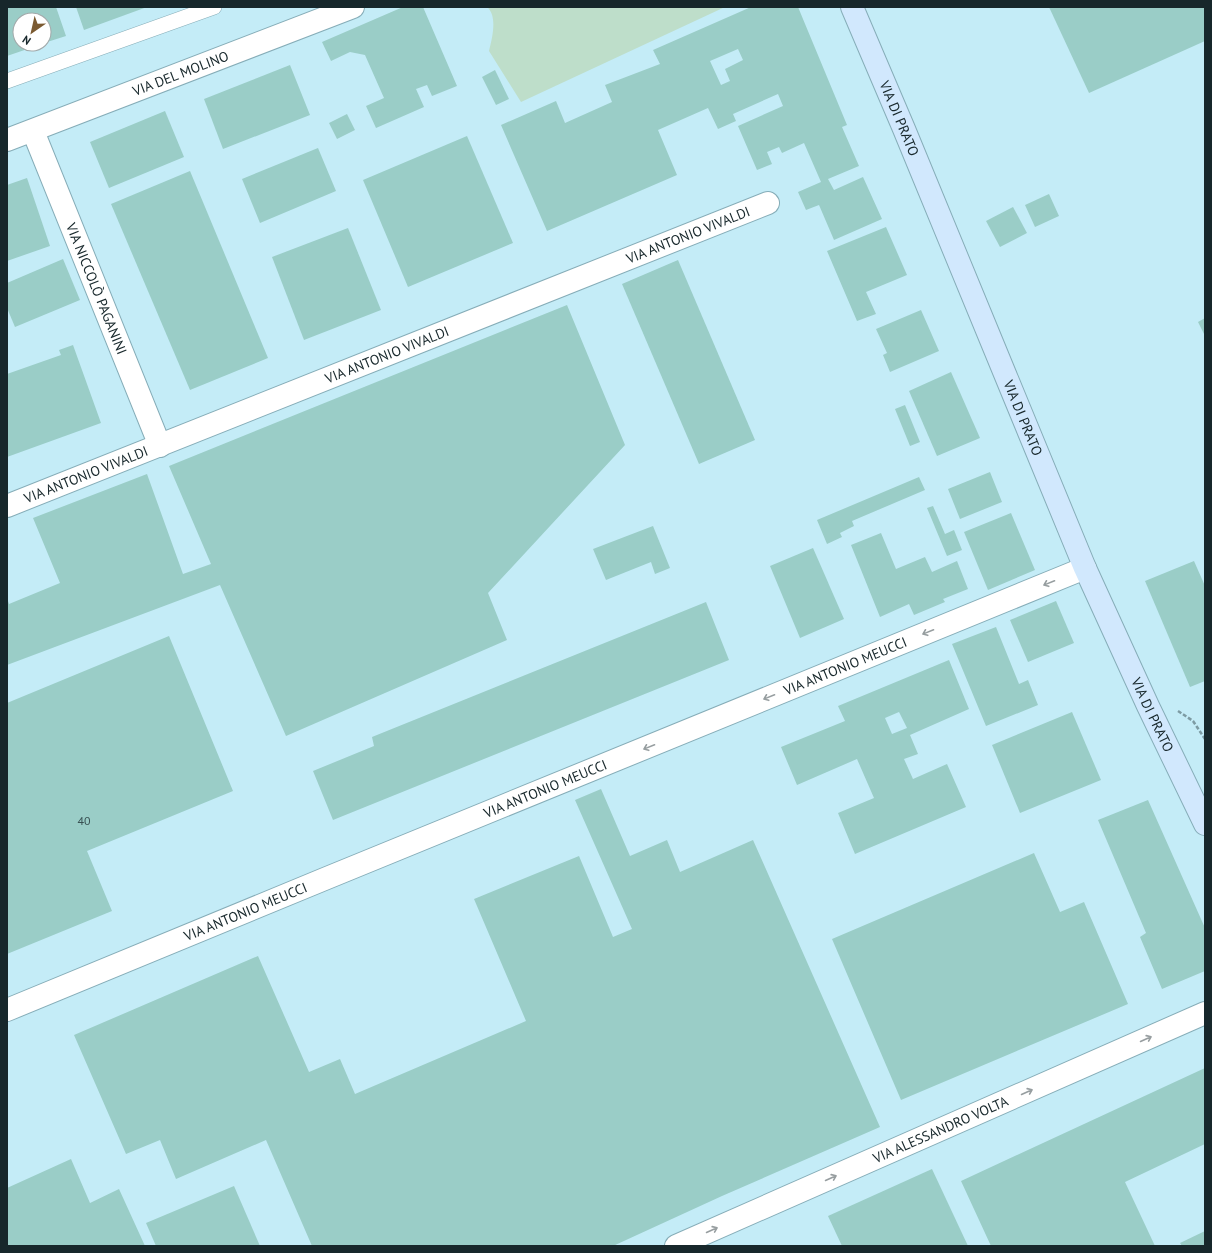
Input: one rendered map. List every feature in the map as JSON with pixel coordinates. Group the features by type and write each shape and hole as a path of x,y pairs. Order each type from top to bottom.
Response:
{"main road":[{"name":"VIA DI PRATO","path":"852,7 904,129 1085,568 1148,706 1205,824"}],"street":[{"name":"VIA DEL MOLINO","path":"7,140 353,7"},
{"name":"VIA NICCOLÒ PAGANINI","path":"33,131 160,446"},
{"name":"VIA ANTONIO VIVALDI","path":"7,506 768,203"},
{"name":"VIA ANTONIO MEUCCI","path":"7,1010 1085,568"},
{"name":"VIA ALESSANDRO VOLTA","path":"676,1246 1205,1013"}],"lane":[{"path":"7,81 214,7"}],"green space":[{"path":"487,7 725,7 521,102 489,51 493,34 493,22 490,11"}],"building":[{"path":"7,7 56,7 66,36 52,40 52,12 12,12 12,52 19,52 7,56"},
{"path":"76,7 147,7 84,30"},
{"path":"403,7 423,7 457,86 432,96 427,85 416,89 424,107 376,128 366,106 384,98 365,55 350,52 331,61 322,42"},
{"path":"751,7 798,7 847,125 842,127 859,166 828,179 834,190 863,177 882,219 834,240 819,205 806,210 798,192 821,182 804,143 782,153 779,147 767,152 772,164 757,170 738,126 783,106 778,94 733,114 736,121 718,129 708,108 658,130 677,175 547,231 501,125 556,101 565,123 612,102 605,85 660,64 653,50","holes":["738,49 743,60 725,69 730,81 721,85 710,61"]},
{"path":"1049,7 1205,7 1205,41 1089,93"},
{"path":"290,65 310,115 223,149 204,99"},
{"path":"495,70 509,99 496,105 482,77"},
{"path":"165,111 184,157 109,188 90,142"},
{"path":"347,114 355,130 337,139 329,123"},
{"path":"467,136 513,243 408,287 363,180"},
{"path":"318,148 336,191 260,223 242,179"},
{"path":"190,171 268,358 190,390 111,204"},
{"path":"27,178 50,246 7,261 7,185"},
{"path":"1049,194 1059,216 1035,227 1025,205"},
{"path":"1013,207 1027,233 1000,247 986,221"},
{"path":"886,227 907,275 866,292 876,314 857,321 827,251"},
{"path":"348,228 381,310 304,340 272,257"},
{"path":"63,259 80,300 15,327 7,308 7,283"},
{"path":"678,260 755,440 699,464 622,284"},
{"path":"567,305 625,445 488,593 507,640 286,736 220,585 7,665 7,598 9,604 60,583 33,518 147,474 183,574 211,564 169,466"},
{"path":"921,310 939,351 890,372 883,355 887,353 876,329"},
{"path":"1205,318 1205,336 1198,322"},
{"path":"73,345 101,423 7,457 7,374 61,355 59,350"},
{"path":"951,372 980,438 937,456 909,391"},
{"path":"905,405 920,442 910,446 895,409"},
{"path":"990,472 1002,502 960,519 948,489"},
{"path":"919,477 925,490 852,521 854,526 840,533 842,537 827,544 817,520"},
{"path":"933,506 945,534 954,530 962,550 947,556 927,508"},
{"path":"1011,513 1035,570 988,590 964,532"},
{"path":"653,526 670,568 655,574 651,562 606,580 593,549"},
{"path":"881,533 896,569 925,557 932,572 957,561 968,589 943,599 945,602 914,615 909,604 880,617 851,545"},
{"path":"813,548 844,619 800,638 770,566"},
{"path":"1194,561 1205,586 1205,681 1190,687 1145,581"},
{"path":"1056,601 1074,643 1028,662 1010,620"},
{"path":"706,602 729,660 333,820 313,771 374,746 372,737"},
{"path":"996,627 1019,684 1028,680 1038,705 986,726 952,644"},
{"path":"169,636 233,791 87,851 112,911 7,954 7,703"},
{"path":"949,660 969,709 910,735 918,754 904,759 913,779 947,764 966,807 855,854 838,813 874,798 857,759 797,785 781,747 845,721 838,706","holes":["899,712 907,728 892,734 885,718"]},
{"path":"1072,712 1101,780 1020,813 992,745"},
{"path":"601,789 630,856 667,840 680,872 753,840 880,1127 722,1196 613,1246 312,1246 266,1140 176,1179 160,1140 126,1154 74,1035 258,956 309,1072 340,1059 355,1094 526,1021 474,899 579,856 613,937 632,929 575,800"},
{"path":"1148,800 1205,928 1205,971 1162,989 1140,937 1146,933 1098,820"},
{"path":"1034,853 1060,912 1084,902 1128,1004 901,1100 832,939"},
{"path":"1205,1068 1205,1144 1125,1182 1155,1246 991,1246 961,1181"},
{"path":"71,1159 90,1203 119,1189 145,1246 7,1246 7,1188"},
{"path":"932,1169 968,1246 842,1246 828,1216"},
{"path":"234,1186 260,1246 156,1246 146,1223"},
{"path":"1205,1231 1205,1246 1182,1246 1180,1243"}]}
